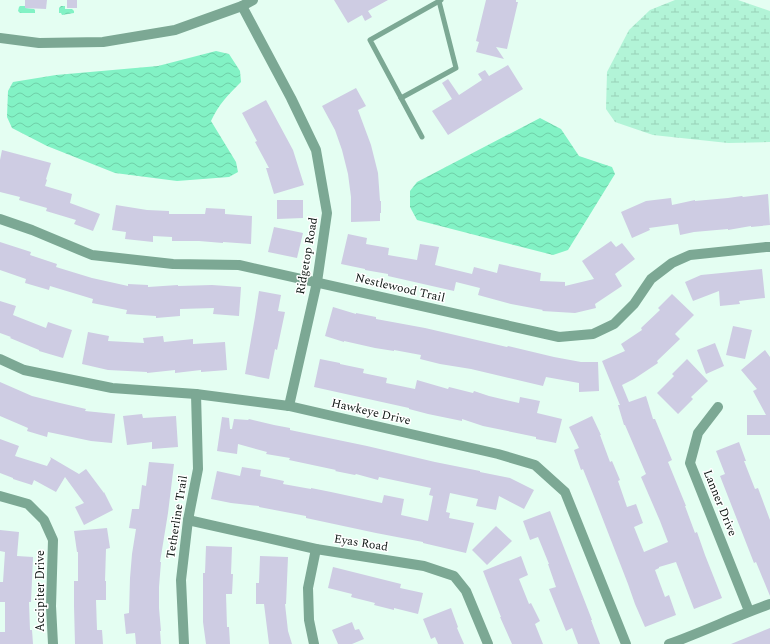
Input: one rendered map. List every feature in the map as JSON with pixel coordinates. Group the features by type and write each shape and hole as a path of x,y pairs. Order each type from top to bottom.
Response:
{"street":[{"path":"0,38 40,43 103,42 175,30 242,6 253,0"},
{"name":"Ridgetop Road","path":"242,6 291,98 316,150 327,213 317,282 289,406"},
{"name":"Nestlewood Trail","path":"0,219 32,230 92,255 173,264 239,265 559,337 593,334 614,324 634,304 651,279 672,263 690,255 766,246 770,247"},
{"name":"Hawkeye Drive","path":"0,359 24,370 112,388 196,394 289,406 498,454 535,466 565,492 626,644"},
{"name":"Tetherline Trail","path":"184,644 181,580 188,520 198,469 196,394"},
{"name":"Lanner Drive","path":"718,407 698,433 690,463 749,611"},
{"name":"Accipiter Drive","path":"0,496 28,504 44,520 53,540 51,606 53,644"},
{"name":"Eyas Road","path":"188,520 316,549 424,566 454,576 466,591 488,644"},
{"path":"314,644 309,620 308,588 316,549"},
{"path":"668,644 690,640 749,611 770,604"}],"lane":[{"path":"402,98 456,68 440,1 370,40 422,137"}],"green space":[{"path":"675,0 738,0 770,11 770,142 728,143 653,135 615,122 606,109 607,72 629,30 650,10"}],"water":[{"path":"20,6 34,9 35,13 20,13 18,11"},
{"path":"61,6 65,6 65,9 72,9 74,13 62,15 59,13 59,8"},
{"path":"216,51 229,54 240,71 241,82 224,100 211,121 236,162 238,172 229,177 177,181 115,173 47,146 12,128 7,117 8,91 13,82 56,75 158,66"},
{"path":"540,118 561,129 579,156 612,167 615,174 568,250 553,255 417,220 410,207 410,191 417,182"}],"building":[{"path":"25,0 47,0 46,9 25,8"},
{"path":"67,0 77,0 77,8 67,8"},
{"path":"334,0 388,0 368,11 372,17 365,21 362,15 348,23"},
{"path":"486,0 516,0 516,2 518,2 507,49 496,47 504,59 476,52 479,42 476,41"},
{"path":"508,65 523,89 448,135 432,111 452,99 442,83 448,79 459,95 482,80 478,74 485,70 489,76"},
{"path":"356,88 366,106 358,110 371,145 378,173 381,201 380,221 351,222 351,197 348,174 342,150 335,130 322,106"},
{"path":"266,100 293,150 304,185 274,194 266,168 269,168 242,113"},
{"path":"2,150 51,163 45,186 72,194 70,203 100,214 93,231 74,224 76,220 46,211 47,208 19,200 20,197 0,192 0,160"},
{"path":"768,194 770,225 694,232 680,235 678,224 649,228 650,230 632,238 621,212 646,201 671,198 672,205 695,200"},
{"path":"277,200 303,200 303,218 277,219"},
{"path":"116,205 147,210 169,211 169,214 205,214 206,208 225,209 225,214 252,216 251,244 172,241 172,237 153,236 153,242 125,239 126,232 112,230"},
{"path":"274,227 303,233 297,258 268,252"},
{"path":"348,234 367,238 366,244 389,248 388,255 417,260 420,244 439,247 435,265 472,274 474,267 497,273 499,264 541,273 540,281 565,282 565,286 594,279 582,261 611,241 616,247 622,243 635,259 615,274 622,286 595,304 596,308 575,313 542,311 543,310 511,304 478,295 480,288 456,282 454,291 341,264"},
{"path":"0,242 31,252 30,255 57,264 56,267 92,278 128,286 128,284 148,285 148,287 212,285 241,287 239,316 213,314 214,308 180,309 180,316 156,318 156,316 126,314 127,310 92,303 93,299 50,286 49,290 25,283 26,279 0,270"},
{"path":"762,269 765,298 739,301 740,304 720,306 719,291 693,301 685,282 701,275"},
{"path":"259,291 281,295 278,311 285,312 269,379 245,374"},
{"path":"672,294 694,315 675,334 680,339 657,361 658,363 622,385 629,402 646,396 653,419 655,419 672,460 668,462 722,598 694,609 676,562 659,567 655,570 665,597 669,595 676,615 645,627 583,469 581,470 574,450 579,448 569,427 592,416 601,435 610,462 612,461 620,480 618,481 627,507 636,504 643,523 634,527 644,552 668,542 641,477 646,474 624,425 618,405 620,405 602,361 625,351 621,344 642,330 641,328 660,310 658,308"},
{"path":"0,301 16,306 13,315 46,328 48,322 72,330 63,358 39,351 0,333"},
{"path":"333,307 356,314 376,317 376,319 425,328 554,357 581,362 598,362 599,391 579,392 579,383 546,377 543,386 420,359 421,355 344,342 325,336"},
{"path":"733,326 752,330 745,359 726,355"},
{"path":"88,332 109,336 108,341 144,343 143,338 163,336 164,342 193,339 193,344 225,342 227,370 201,372 201,370 175,373 175,370 147,373 108,370 82,364"},
{"path":"715,343 724,366 706,374 697,350"},
{"path":"765,350 770,357 770,435 747,435 747,415 766,415 753,391 757,389 741,370"},
{"path":"320,359 364,369 363,373 387,378 386,383 415,389 417,380 448,389 449,387 473,393 474,391 519,403 520,397 540,401 537,413 562,419 556,443 536,439 536,437 483,426 462,419 462,421 428,414 409,408 314,387"},
{"path":"687,359 708,381 691,397 693,399 678,414 657,393 674,376 672,374"},
{"path":"0,382 32,396 86,409 85,411 115,414 112,443 91,441 48,432 47,437 27,431 28,428 0,416"},
{"path":"142,414 143,418 176,416 178,447 152,449 152,442 127,445 123,416"},
{"path":"222,417 229,418 230,429 232,429 234,419 249,419 290,428 290,430 510,478 534,490 524,509 499,496 496,510 476,506 478,499 450,493 446,512 450,513 449,518 474,523 466,553 423,542 306,518 306,516 259,506 211,499 217,471 240,476 242,467 261,470 260,476 284,481 283,484 311,488 382,503 384,495 404,499 401,515 428,521 433,496 429,495 431,488 379,477 378,480 356,474 335,471 336,470 289,460 290,458 266,454 267,452 238,444 237,454 217,451"},
{"path":"0,439 19,446 15,456 47,466 51,459 50,457 79,474 86,469 104,492 113,510 84,525 75,507 84,503 65,477 56,492 34,480 32,485 0,473"},
{"path":"739,442 746,461 744,461 755,489 758,488 770,520 770,596 756,562 754,563 720,476 725,474 716,451"},
{"path":"149,462 174,464 160,562 159,608 161,644 136,644 135,633 126,634 124,614 129,613 132,554 136,529 129,528 132,509 139,509 142,485 146,486"},
{"path":"550,511 600,644 578,644 572,628 566,631 549,589 556,587 549,564 538,537 530,540 523,521"},
{"path":"496,526 512,541 487,565 472,550"},
{"path":"107,528 110,548 106,549 106,600 96,600 97,630 102,630 103,644 75,644 74,581 78,581 78,552 74,531"},
{"path":"0,530 19,532 17,556 33,557 31,602 29,602 30,630 32,630 33,644 0,644 0,632 5,632 5,602 0,602 0,582 3,582 5,552 0,551"},
{"path":"206,546 232,547 232,594 226,594 227,627 229,627 230,644 206,644 203,622 203,573 205,573"},
{"path":"260,556 288,557 285,604 288,631 292,644 269,644 264,604 256,604 256,583 259,583"},
{"path":"521,556 528,575 519,579 529,604 531,603 540,621 535,624 543,644 512,644 483,571"},
{"path":"333,567 401,584 400,588 423,593 418,614 374,605 375,603 351,597 352,594 328,588"},
{"path":"451,608 464,644 438,644 435,637 431,639 423,619"},
{"path":"352,622 355,630 359,629 364,639 352,644 338,644 332,630"},
{"path":"770,628 770,644 731,644"}]}
